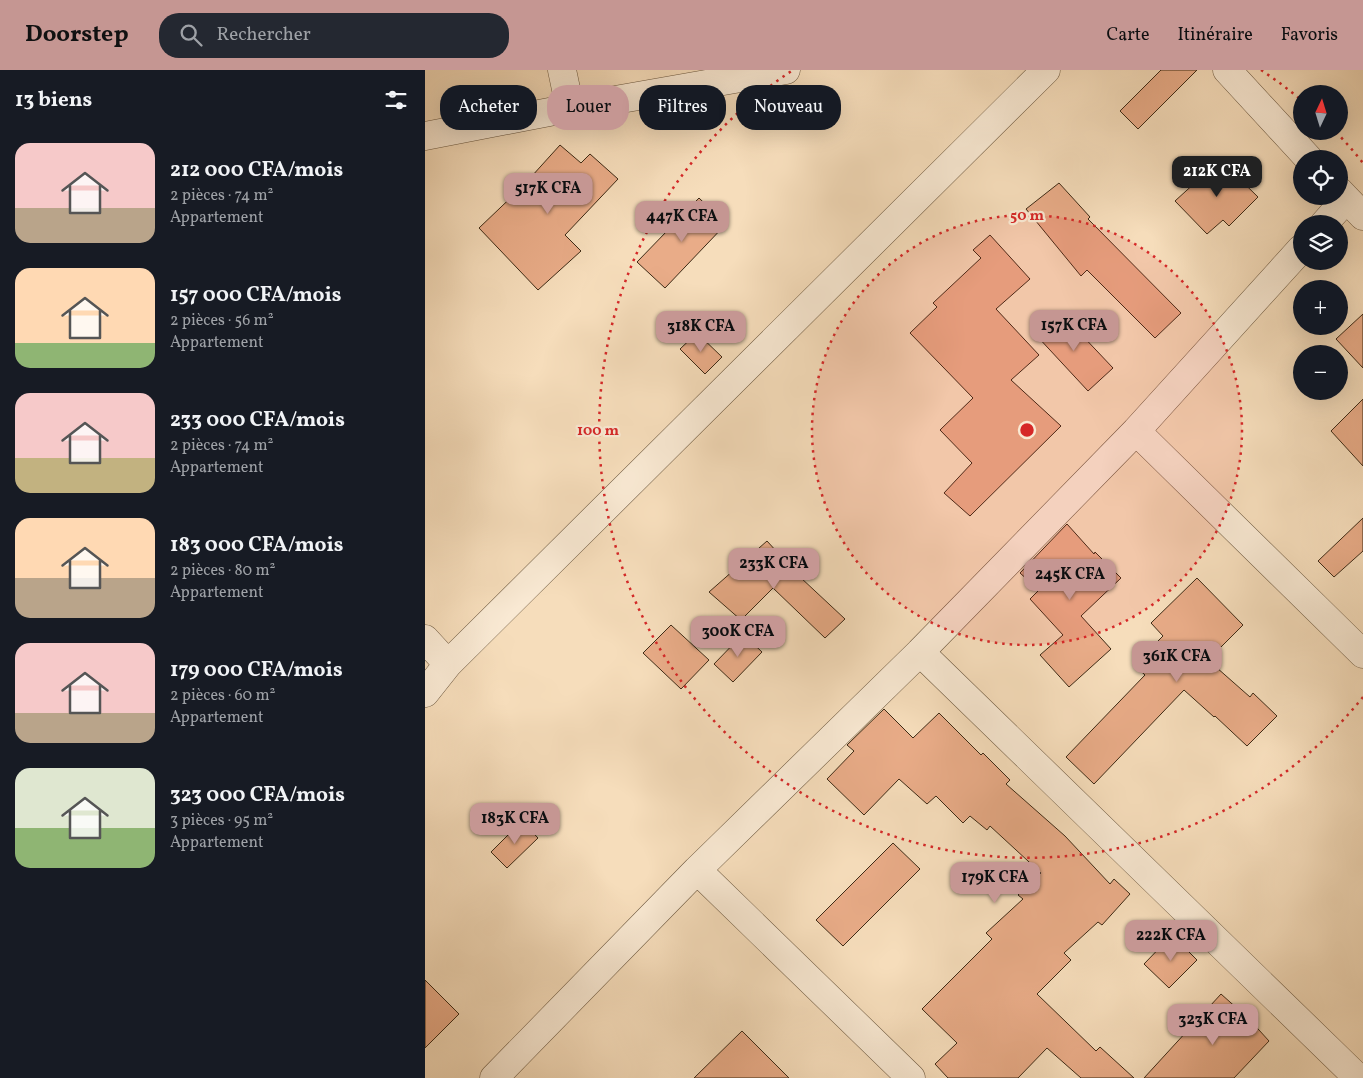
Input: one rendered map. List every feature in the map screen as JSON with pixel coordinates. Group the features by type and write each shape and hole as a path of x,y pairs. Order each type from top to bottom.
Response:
{"street":[{"path":"562,70 565,85"},
{"path":"629,97 786,70"},
{"path":"425,693 448,664 1046,70"},
{"path":"1227,70 1301,150"},
{"path":"425,136 547,112"},
{"path":"1334,215 1349,202"},
{"path":"495,1078 697,870 920,652 1136,431 1293,258"},
{"path":"1136,431 1363,654"},
{"path":"425,639 448,664"},
{"path":"920,652 1358,1078"},
{"path":"697,870 911,1078"}],"building":[{"path":"1161,70 1197,70 1138,129 1120,111"},
{"path":"560,145 581,163 590,154 618,179 565,235 581,251 538,290 479,228 522,187"},
{"path":"1220,160 1258,197 1229,226 1223,220 1207,234 1175,201"},
{"path":"1059,183 1090,217 1088,219 1181,313 1155,338 1087,270 1081,276 1026,209"},
{"path":"699,198 726,224 665,288 637,262"},
{"path":"990,235 1030,279 996,309 1039,355 1011,380 1061,426 970,516 944,493 972,463 940,430 973,398 910,333 937,307 933,303 981,258 973,250"},
{"path":"1060,312 1113,368 1088,391 1036,335"},
{"path":"1363,314 1363,368 1348,352 1348,345 1342,345 1336,339 1340,335 1348,335 1348,328"},
{"path":"697,333 722,357 705,374 680,349"},
{"path":"1363,399 1363,466 1331,431"},
{"path":"1363,518 1363,551 1334,577 1318,561"},
{"path":"1067,524 1094,554 1095,552 1121,578 1081,616 1111,649 1069,687 1040,655 1063,635 1030,599 1039,590 1020,573"},
{"path":"767,541 800,577 845,619 825,638 773,588 741,620 709,592"},
{"path":"1197,578 1243,625 1208,660 1250,697 1253,693 1277,716 1247,746 1184,690 1094,784 1066,757 1145,675 1134,665 1163,636 1151,623"},
{"path":"671,625 709,660 681,689 643,653"},
{"path":"743,634 762,652 733,682 714,664"},
{"path":"884,709 913,738 939,713 981,755 983,753 1010,780 1006,784 1065,836 1110,884 1114,879 1130,894 1102,925 1098,922 1064,953 1071,960 1037,994 1096,1051 1100,1047 1134,1078 1081,1078 1047,1048 1018,1078 948,1078 935,1064 957,1043 922,1009 992,939 986,933 1023,899 1018,895 1041,873 990,826 987,830 970,816 963,823 936,796 927,804 899,779 864,815 827,779 854,751 847,745"},
{"path":"522,821 538,838 507,868 491,852"},
{"path":"893,843 920,869 843,946 816,920"},
{"path":"1172,935 1197,960 1169,988 1144,964"},
{"path":"425,980 459,1014 425,1048"},
{"path":"1221,994 1249,1019 1269,1041 1234,1078 1144,1078"},
{"path":"742,1031 789,1078 694,1078"}]}
